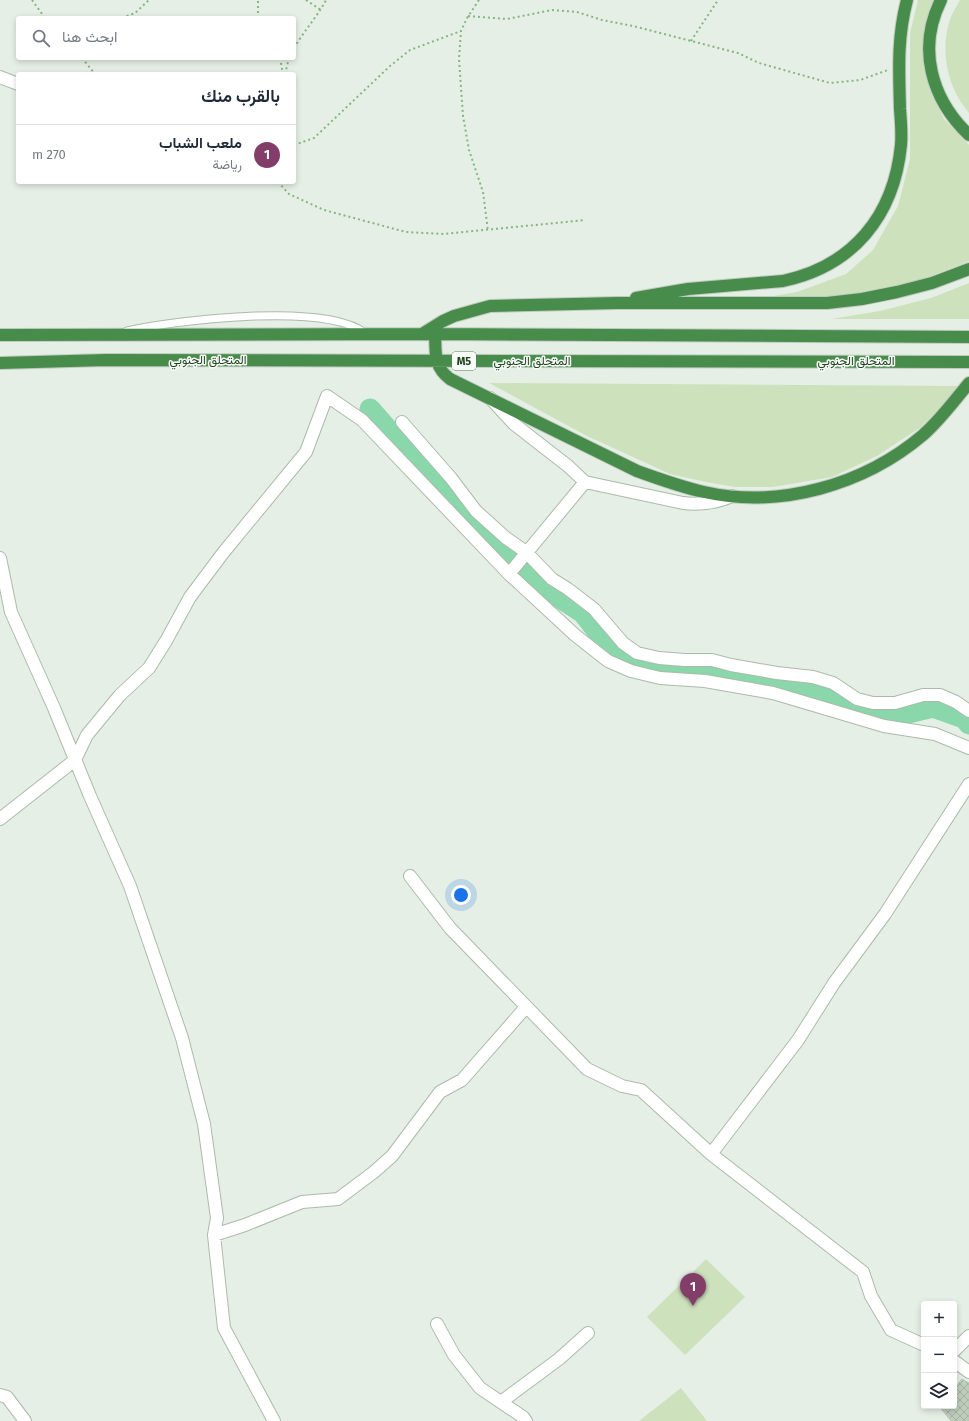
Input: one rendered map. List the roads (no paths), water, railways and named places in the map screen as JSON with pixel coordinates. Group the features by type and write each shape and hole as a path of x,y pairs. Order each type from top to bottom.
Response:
{"highway":[{"path":"617,303 670,292 782,281 798,278 833,263 850,251 865,236 883,208 895,177 901,145 899,68 900,32 907,0"},
{"path":"941,0 933,20 928,44 930,67 937,88 948,110 969,135"},
{"path":"422,334 454,316 478,308 490,306 617,303 827,303 862,299 898,292 969,269"},
{"path":"435,334 436,361 444,374 450,379 490,397 637,471 666,482 704,492 732,496 769,497 794,494 826,487 868,471 901,451 923,434 952,405 969,382"},
{"name":"المتحلق الجنوبي","path":"0,335 435,334 969,337"},
{"name":"المتحلق الجنوبي","path":"0,363 106,360 969,362"}],"street":[{"path":"0,77 16,83"},
{"path":"0,819 76,760 87,735 120,695 149,668 194,590 306,452 327,396 362,420 509,574 575,635 608,661 632,671 660,678 705,681 773,693 884,726 935,734 969,748"},
{"path":"490,397 514,424 568,466 585,482 683,503 703,504 732,496"},
{"path":"402,422 451,478 476,511 506,538 526,552 552,579 594,609 623,643 637,653 659,658 712,660 746,668 813,677 833,683 858,699 873,703 895,703 923,695 940,696 956,702 969,711"},
{"path":"509,574 585,482"},
{"path":"0,558 11,612 130,886 182,1038 204,1124 217,1218 214,1235 224,1328 274,1421"},
{"path":"711,1154 798,1040 834,983 885,914 969,784"},
{"path":"410,876 450,928 587,1069 622,1086 641,1090 711,1154 863,1272 872,1296 892,1330 921,1344"},
{"path":"214,1235 245,1225 302,1202 338,1199 374,1172 392,1156 440,1092 462,1080 526,1007"},
{"path":"437,1324 454,1356 480,1388 523,1417 526,1421"},
{"path":"501,1402 559,1359 588,1333"},
{"path":"957,1348 969,1336"},
{"path":"957,1363 969,1372"},
{"path":"0,1395 7,1397 25,1421"}],"lane":[{"path":"108,335 182,322 257,316 312,318 341,321 367,334"}],"waterway":[{"path":"370,409 397,440 442,486 463,515 548,590 583,613 601,636 629,660 665,668 701,668 731,672 770,683 818,689 846,707 870,714 900,715 933,707 964,718 969,724"}],"place":[{"name":"ملعب الشباب","path":"693,1306"}]}
